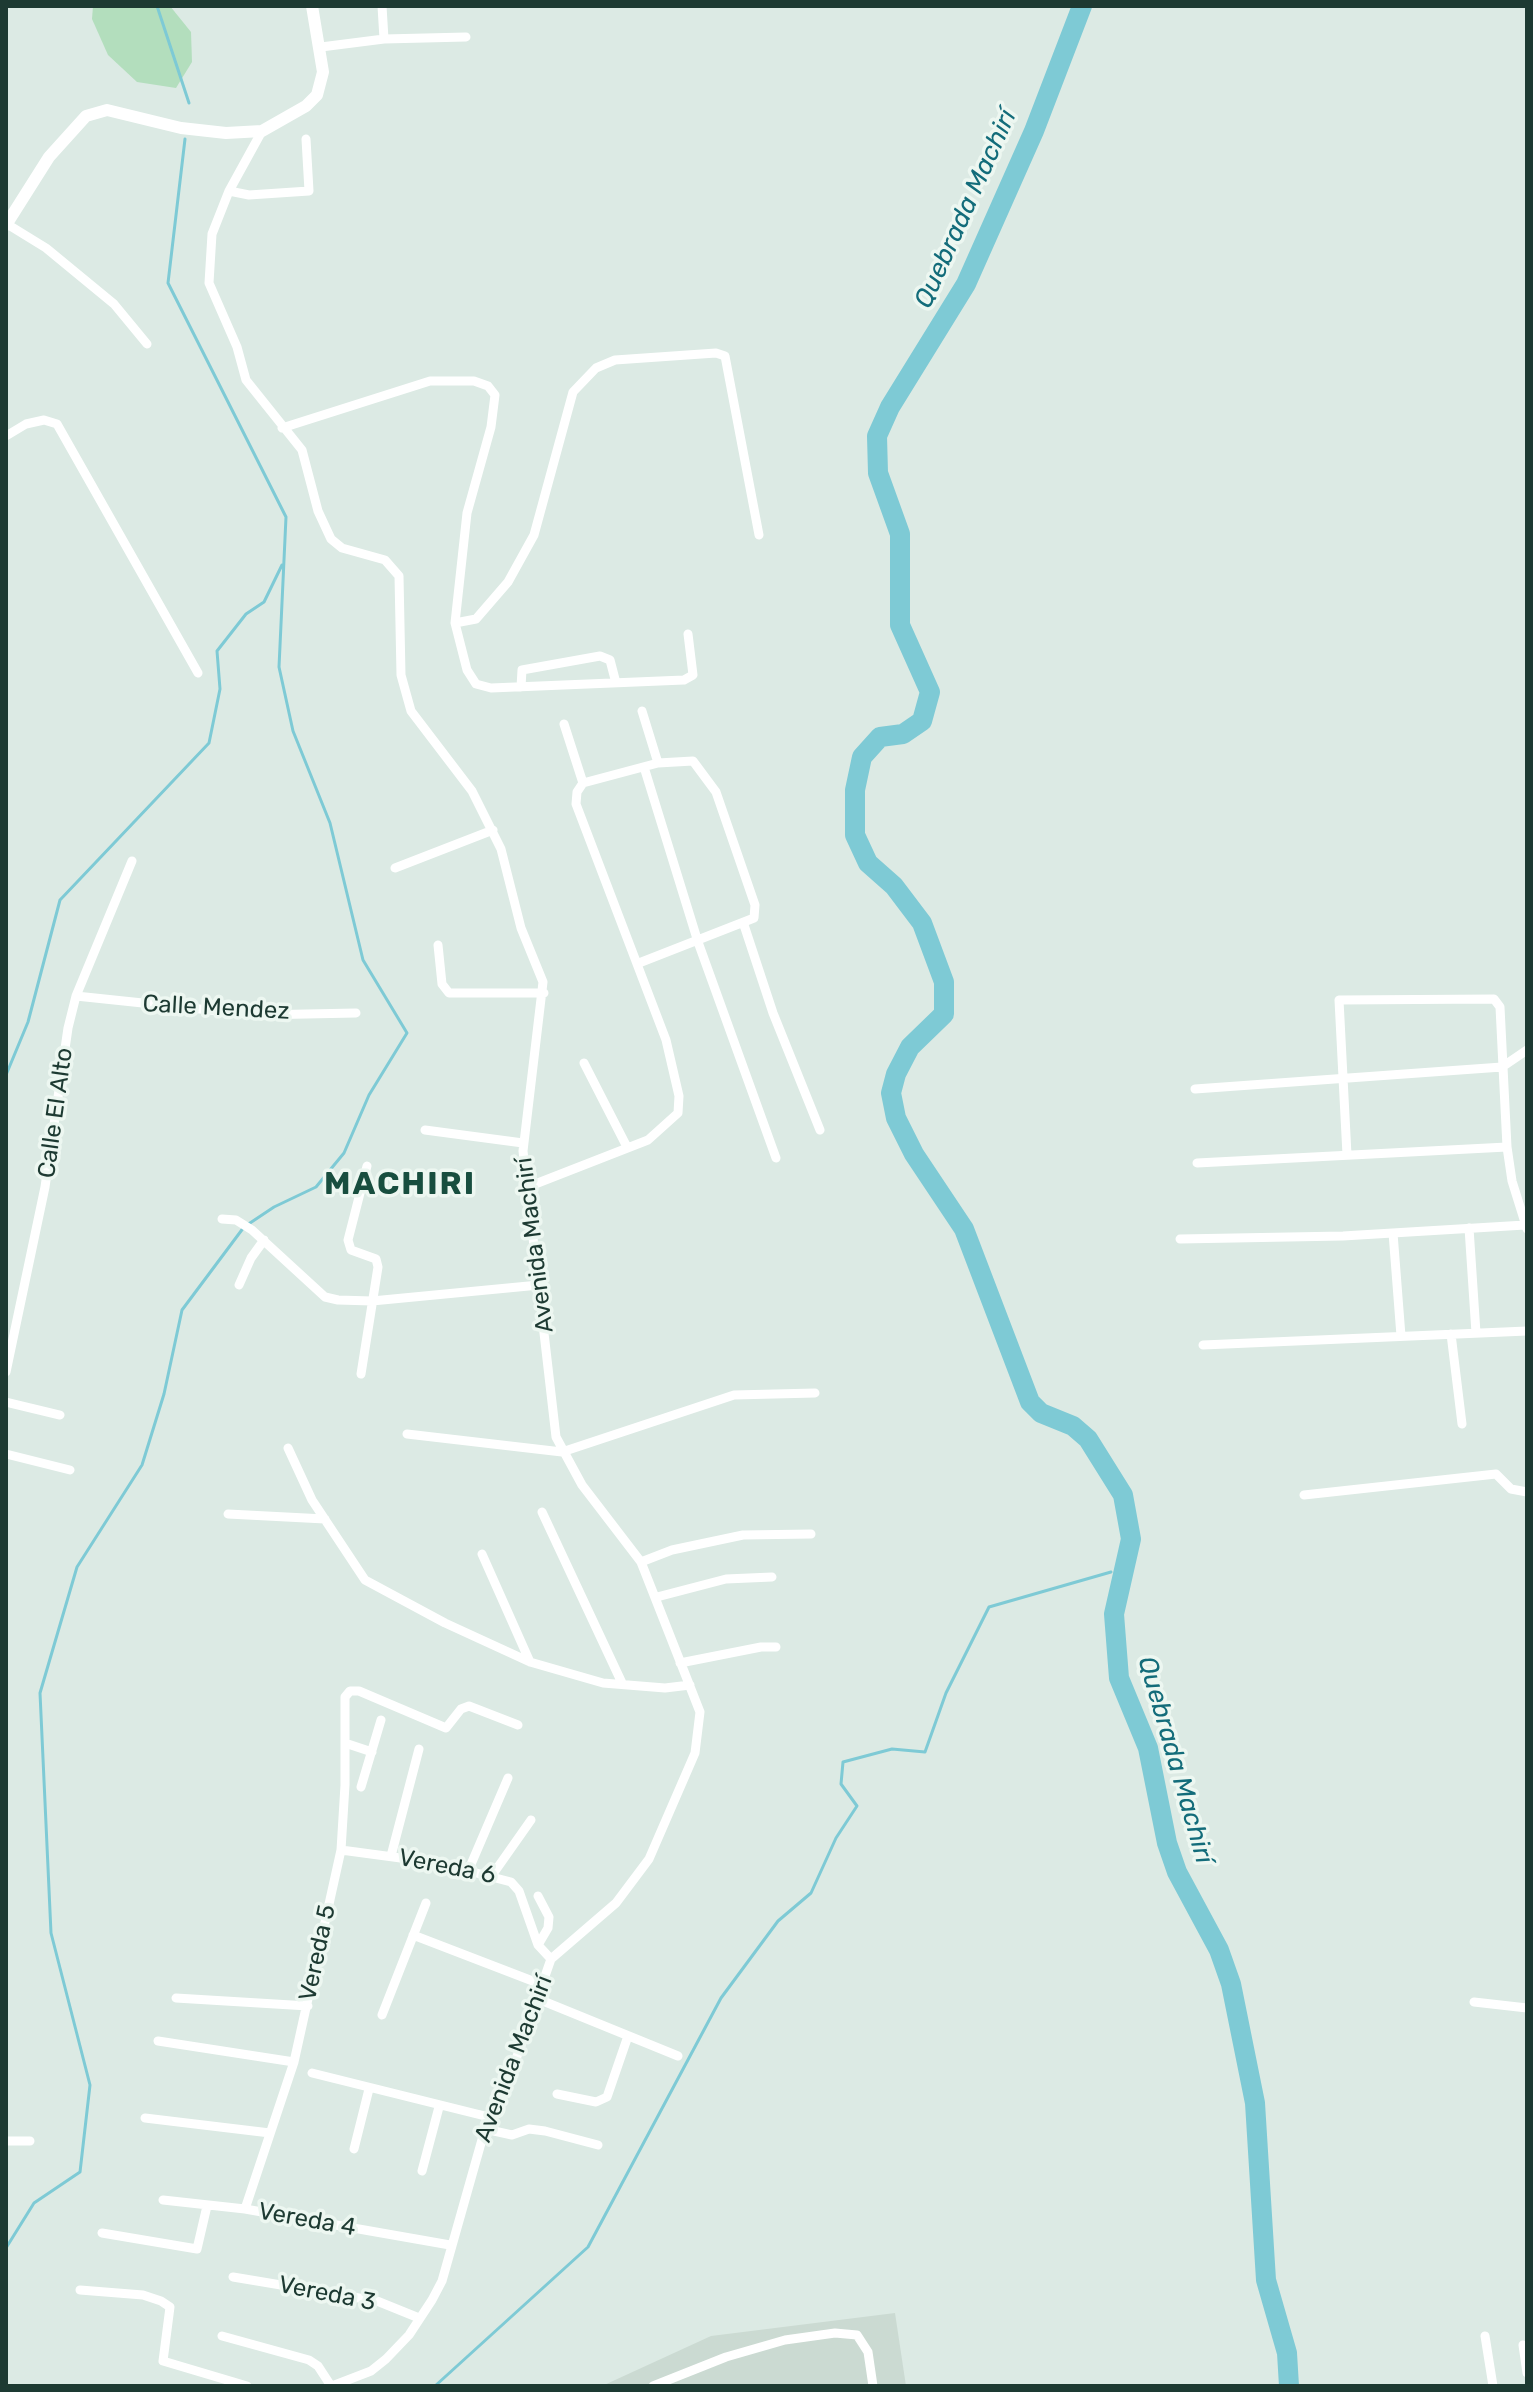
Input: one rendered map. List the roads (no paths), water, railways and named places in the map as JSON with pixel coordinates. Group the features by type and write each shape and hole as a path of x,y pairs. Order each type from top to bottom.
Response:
{"street":[{"path":"147,344 114,304 46,248 6,225 49,157 86,116 107,110 207,132 262,131 306,106 317,95 323,72 312,6"},
{"path":"382,6 384,39"},
{"path":"321,47 384,39 466,37"},
{"name":"Avenida Machirí","path":"262,131 229,191 212,234 209,283 237,347 246,380 302,450 318,511 331,539 342,548 385,560 399,576 401,675 411,711 472,791 493,830 521,928 543,982 523,1143 525,1188 553,1413 562,1452 582,1485 641,1562 700,1712 698,1743 660,1838 626,1891 551,1959 501,2095 489,2117 442,2281 399,2347 379,2365 332,2386"},
{"path":"229,191 249,195 309,191 306,139"},
{"path":"455,623 476,619 508,582 534,535 573,392 596,368 615,360 716,353 725,356 759,535"},
{"path":"282,428 430,381 454,379 488,386 495,395 495,408 467,513 455,623 461,653 476,684 491,688 684,680 693,675 688,634"},
{"path":"6,436 26,424 44,420 57,424 198,673"},
{"path":"521,687 522,670 600,656 610,660 616,683"},
{"path":"642,711 658,763"},
{"path":"564,724 583,783"},
{"path":"525,1188 648,1140 665,1128 678,1113 679,1096 666,1040 576,804 577,792 583,783 658,763 693,761 716,792 755,905 754,918 744,925 639,963"},
{"path":"644,767 698,942 776,1158"},
{"path":"395,868 493,830"},
{"name":"Calle El Alto","path":"6,1369 45,1187 68,1028 76,996 132,861"},
{"path":"744,925 773,1013 820,1130"},
{"path":"438,945 442,984 449,993 544,993"},
{"name":"Calle Mendez","path":"76,996 257,1015 356,1013"},
{"path":"1180,1239 1526,1227 1507,1147 1500,1007 1494,999 1339,1000 1347,1155"},
{"path":"1195,1089 1343,1081 1502,1067 1527,1050"},
{"path":"584,1063 627,1147"},
{"path":"425,1130 523,1143"},
{"path":"1197,1163 1507,1147"},
{"path":"361,1374 376,1259 351,1250 348,1240 367,1166"},
{"path":"222,1219 236,1220 252,1230 325,1297 372,1301 539,1285"},
{"path":"1469,1228 1476,1333"},
{"path":"1393,1233 1401,1336"},
{"path":"239,1285 251,1258 264,1240"},
{"path":"1203,1345 1527,1331"},
{"path":"1451,1334 1462,1424"},
{"path":"407,1434 562,1452 734,1395 815,1393"},
{"path":"6,1402 60,1415"},
{"path":"288,1448 312,1500 354,1568 365,1580 445,1623 530,1662 603,1683 665,1688 690,1685"},
{"path":"6,1454 70,1470"},
{"path":"1304,1495 1496,1474 1511,1489 1527,1492"},
{"path":"542,1512 622,1683"},
{"path":"228,1514 325,1519"},
{"path":"641,1562 672,1550 743,1535 811,1534"},
{"path":"482,1554 530,1662"},
{"path":"657,1597 726,1579 772,1577"},
{"path":"680,1663 761,1647 776,1647"},
{"name":"Vereda 5","path":"245,2209 294,2062 341,1850 345,1697 350,1691 359,1691 446,1728 461,1709 469,1706 518,1725"},
{"path":"361,1787 381,1720"},
{"path":"345,1743 372,1752"},
{"path":"391,1856 419,1749"},
{"path":"469,1869 508,1778"},
{"path":"493,1874 531,1820"},
{"name":"Vereda 6","path":"341,1850 469,1869 511,1882 519,1891 538,1945 551,1959"},
{"path":"538,1896 549,1917 548,1928 538,1945"},
{"path":"382,2015 426,1903"},
{"path":"413,1935 543,1985"},
{"path":"176,1998 308,2006"},
{"path":"538,1999 678,2056"},
{"path":"1474,2002 1527,2008"},
{"path":"557,2094 596,2102 607,2097 628,2036"},
{"path":"158,2041 294,2062"},
{"path":"312,2073 489,2117"},
{"path":"354,2149 369,2089"},
{"path":"422,2171 439,2107"},
{"path":"145,2118 270,2133"},
{"path":"485,2129 512,2135 529,2129 545,2131 598,2145"},
{"path":"6,2141 30,2141"},
{"name":"Vereda 4","path":"163,2200 245,2209 450,2245"},
{"path":"102,2233 197,2249 207,2206"},
{"name":"Vereda 3","path":"233,2277 377,2301 419,2318"},
{"path":"80,2290 143,2295 161,2301 170,2307 163,2361 247,2386"},
{"path":"654,2386 726,2357 785,2340 835,2333 857,2335 868,2352 873,2386"},
{"path":"222,2336 309,2360 318,2366 332,2386"},
{"path":"1485,2336 1493,2386"},
{"path":"1523,2345 1527,2373"}],"waterway":[{"path":"157,6 189,103"},
{"name":"Quebrada Machirí","path":"1082,6 1034,131 966,284 890,407 877,436 878,473 900,534 900,625 930,692 922,721 903,734 880,737 862,757 855,790 855,835 868,863 894,886 922,923 944,982 944,1014 910,1047 896,1074 891,1093 896,1118 914,1154 964,1229 1030,1402 1041,1413 1073,1426 1088,1439 1123,1495 1131,1539 1114,1614 1119,1678 1148,1748 1167,1843 1177,1872 1219,1950 1231,1984 1255,2103 1266,2280 1287,2353 1289,2386"},
{"path":"6,2248 34,2203 80,2172 90,2085 51,1933 40,1693 77,1567 142,1465 164,1394 182,1310 244,1227 274,1207 316,1187 344,1153 369,1095 407,1033 363,960 330,823 293,731 279,667 286,517 168,283 185,139"},
{"path":"6,1075 28,1022 60,900 209,743 220,689 217,651 246,614 264,602 282,565"},
{"path":"435,2386 588,2247 721,1998 778,1921 811,1893 836,1838 857,1806 841,1784 843,1762 892,1749 925,1752 946,1693 989,1607 1111,1572"},
{"name":"Quebrada Machirí","path":"1273,2281 1293,2386"}],"district":[{"name":"MACHIRI","path":"400,1185"}]}
